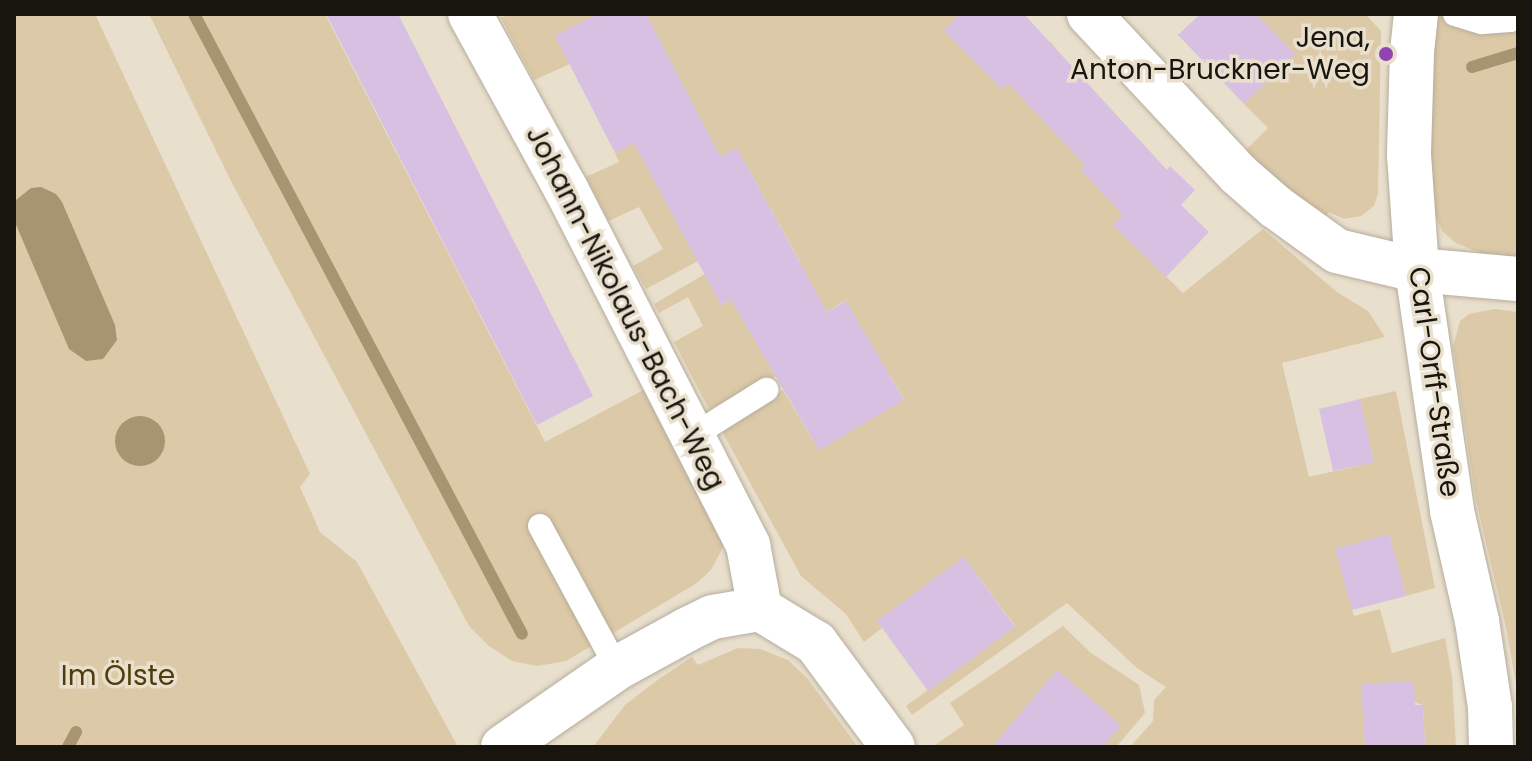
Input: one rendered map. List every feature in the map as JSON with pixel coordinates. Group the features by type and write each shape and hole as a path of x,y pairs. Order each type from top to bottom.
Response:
{"street":[{"name":"Johann-Nikolaus-Bach-Weg","path":"470,14 566,189 748,545 760,609"},
{"path":"1089,14 1238,174 1276,207 1337,251 1417,270 1518,279"},
{"name":"Carl-Orff-Straße","path":"1416,14 1409,155 1417,270 1452,511 1477,621 1490,707 1491,747"},
{"path":"503,747 617,668 713,617 760,609 816,643 893,747"}],"lane":[{"path":"1455,14 1482,22 1510,20 1518,15"},
{"path":"691,437 766,390"},
{"path":"540,526 617,668"}],"green space":[{"name":"Im Ölste","path":"14,14 95,14 310,474 300,487 320,532 357,562 458,747 14,747"},
{"path":"149,14 325,14 545,442 651,386 724,532 723,547 711,570 697,583 566,661 537,666 512,661 489,646 469,626 232,183"},
{"path":"510,14 598,14 555,36 570,64 534,80 501,18"},
{"path":"646,14 960,14 944,31 1002,89 1050,41 1157,181 1113,225 1183,293 1263,229 1337,292 1368,311 1385,337 1282,363 1309,477 1374,462 1360,399 1396,391 1435,588 1406,596 1389,534 1336,549 1354,616 1380,609 1392,653 1445,638 1452,677 1456,747 1425,747 1423,705 1362,684 1365,747 1130,747 1153,721 1154,700 1166,687 1137,668 1067,603 912,715 906,706 1015,626 964,557 878,621 882,628 864,642 846,614 801,576 719,426 783,390 819,450 904,399 845,301 761,351 776,376 709,409 674,342 703,326 688,297 659,313 654,304 705,274 722,305 800,262 737,148 659,188 698,261 646,289 633,266 663,249 639,207 609,221 586,177 619,162 615,153 696,110"},
{"path":"1256,14 1365,14 1381,31 1378,194 1374,206 1361,216 1344,219 1329,212 1326,217 1301,205 1245,151 1268,128 1244,104 1295,54"},
{"path":"1431,14 1441,14 1455,26 1518,26 1518,258 1483,254 1456,243 1443,232 1431,207"},
{"path":"1495,309 1518,312 1518,695 1506,627 1476,500 1453,347 1460,321 1469,314"},
{"path":"1063,626 1091,653 1139,685 1145,713 1116,747 1103,747 1121,725 1057,670 992,747 935,745 964,725 950,703"},
{"path":"738,648 760,649 788,660 807,678 858,747 593,747 625,705 659,679 692,657 698,665"}],"shaded area":[{"path":"41,187 56,194 62,202 115,325 117,340 103,359 86,361 69,349 14,220 16,200 31,188"},
{"path":"140,416 158,423 165,441 158,459 140,466 122,459 115,441 122,423"}],"building":[{"path":"326,14 398,14 593,396 537,425"},
{"path":"598,14 646,14 720,156 737,148 827,312 846,301 904,400 819,450 731,300 721,305 634,143 615,153 555,36"},
{"path":"960,14 1024,14 1167,170 1170,166 1195,190 1181,205 1209,232 1166,277 1113,225 1123,215 1080,169 1085,165 1008,83 1002,89 944,31"},
{"path":"1200,14 1256,14 1295,54 1244,104 1178,35"},
{"path":"1360,399 1374,462 1333,471 1319,409"},
{"path":"1389,534 1406,596 1352,610 1335,549"},
{"path":"964,557 1015,627 928,691 877,621"},
{"path":"1057,670 1121,725 1103,747 992,747"},
{"path":"1414,681 1415,705 1423,705 1425,747 1365,747 1361,684"}],"waterway":[{"path":"194,14 522,634"},
{"path":"1472,67 1518,53"},
{"path":"68,747 76,732"}],"place":[{"name":"Jena, Anton-Bruckner-Weg","path":"1386,54"}]}
